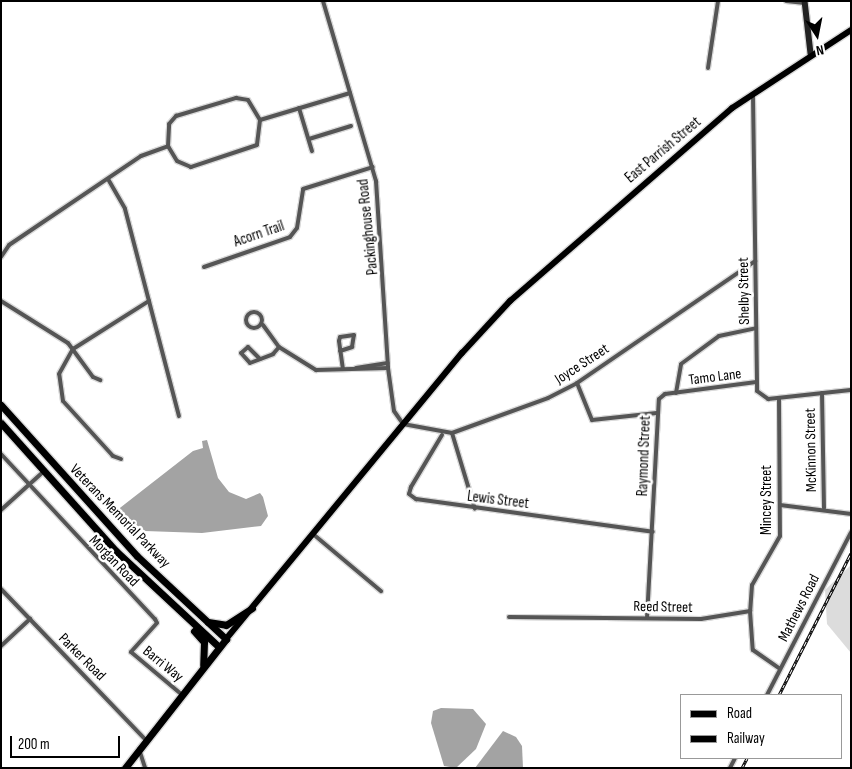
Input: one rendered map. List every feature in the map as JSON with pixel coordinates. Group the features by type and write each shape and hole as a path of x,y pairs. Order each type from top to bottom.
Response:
{"highway":[{"name":"Veterans Memorial Parkway","path":"1,404 92,509 226,640"},
{"name":"Veterans Memorial Parkway","path":"1,423 43,472 149,584 220,647"},
{"path":"149,584 204,642 203,668"},
{"path":"205,621 226,625 252,608"},
{"path":"126,768 181,694 226,640"}],"main road":[{"name":"East Parrish Street","path":"226,640 403,424 506,306 622,201 753,93 851,30"}],"street":[{"name":"Packinghouse Road","path":"323,1 373,167 380,206 388,365 394,411 403,424"},
{"path":"708,68 718,1"},
{"path":"786,1 805,2 811,54"},
{"path":"260,120 350,93"},
{"name":"Shelby Street","path":"753,93 756,382"},
{"path":"236,98 248,100 260,120 257,145 191,167 177,161 168,146 168,124 176,116 236,98"},
{"path":"299,108 312,151"},
{"path":"309,139 351,126"},
{"path":"1,257 10,245 141,156 168,146"},
{"name":"Acorn Trail","path":"204,267 290,238 297,228 303,189 373,167"},
{"path":"108,180 125,209 179,416"},
{"name":"Joyce Street","path":"403,424 442,435 452,433 577,383 755,261"},
{"path":"1,301 73,348 93,377 100,380"},
{"path":"121,459 113,456 61,396 59,374 73,348 149,301"},
{"path":"263,325 250,328 245,316 255,311 279,346 316,370 354,369 388,365"},
{"path":"676,392 681,364 719,336 756,328"},
{"path":"340,351 352,347 354,335 342,335 340,351 343,369"},
{"path":"260,359 248,347 241,353 246,363 260,359 279,346"},
{"path":"756,382 760,396 779,398 851,390"},
{"name":"Tamo Lane","path":"676,392 756,382"},
{"path":"577,383 592,420 657,414"},
{"name":"Raymond Street","path":"648,618 657,414 660,396 676,392"},
{"name":"McKinnon Street","path":"822,393 824,508"},
{"name":"Mincey Street","path":"779,398 779,542 752,585 750,611 753,650 780,669"},
{"path":"452,433 475,509"},
{"name":"Lewis Street","path":"442,435 409,494 475,509 653,532"},
{"path":"1,454 28,486"},
{"path":"1,510 43,472"},
{"name":"Morgan Road","path":"28,486 155,619 157,623 131,652"},
{"path":"780,505 824,508 851,514"},
{"name":"Mathews Road","path":"768,694 851,532"},
{"path":"312,534 381,591"},
{"name":"Parker Road","path":"1,590 146,740"},
{"name":"Reed Street","path":"509,617 701,618 750,611"},
{"path":"1,646 30,619"},
{"name":"Barri Way","path":"131,652 181,694"},
{"path":"139,749 145,768"}],"shaded area":[{"path":"207,440 218,478 229,492 246,499 260,493 263,497 268,516 261,526 202,533 145,531 116,511 193,451 203,448 202,441"},
{"path":"851,565 851,653 827,624 825,590"},
{"path":"441,708 473,709 486,724 476,749 456,768 444,766 431,723 433,711"},
{"path":"503,731 516,737 522,746 523,768 475,768"}],"railway":[{"path":"780,694 851,553"},
{"path":"742,768 746,759"}]}
